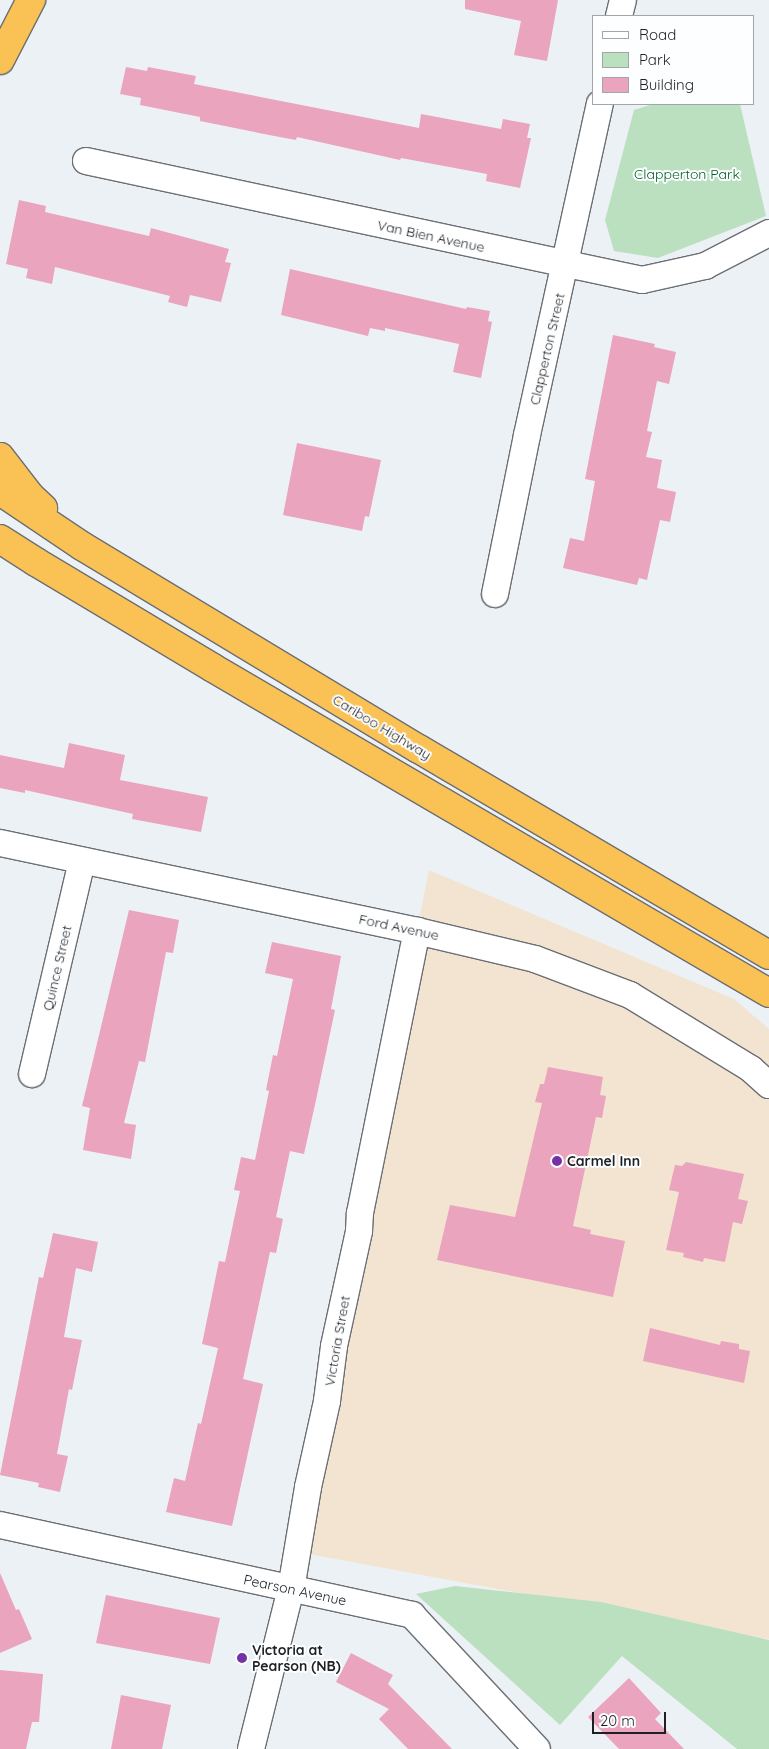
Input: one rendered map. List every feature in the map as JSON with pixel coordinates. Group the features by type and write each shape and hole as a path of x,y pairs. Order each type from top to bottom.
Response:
{"highway":[{"path":"0,60 31,0"},
{"path":"0,457 30,496 82,546"},
{"name":"Cariboo Highway","path":"0,491 82,546 419,749 769,955"},
{"path":"0,539 213,668 769,993"}],"street":[{"path":"619,15 623,0"},
{"name":"Clapperton Street","path":"495,594 527,435 600,105"},
{"name":"Van Bien Avenue","path":"86,161 642,280 705,266 769,233"},
{"name":"Ford Avenue","path":"0,843 417,931 535,958 630,995 751,1069 769,1085"},
{"name":"Quince Street","path":"32,1074 82,861"},
{"name":"Victoria Street","path":"251,1749 291,1589 308,1487 359,1232 360,1213 417,931"},
{"name":"Pearson Avenue","path":"0,1525 412,1615 537,1749"}],"shaded area":[{"path":"429,870 734,999 769,1029 769,1639 292,1551"}],"green space":[{"name":"Clapperton Park","path":"650,105 740,105 766,216 658,258 614,251 605,220 634,110"},
{"path":"455,1586 601,1602 769,1640 769,1749 737,1749 622,1656 560,1725 416,1594"}],"building":[{"path":"465,0 558,0 547,61 514,55 521,21 465,9"},
{"path":"126,67 147,71 148,67 196,76 194,84 419,128 421,114 501,129 503,119 530,124 527,138 531,138 520,188 486,181 487,174 401,158 400,160 297,137 296,140 269,135 200,121 200,117 140,105 141,98 120,94"},
{"path":"19,200 46,206 45,212 149,236 151,228 229,249 225,262 231,263 221,302 190,295 187,307 168,302 170,296 55,267 52,284 26,278 28,269 6,264"},
{"path":"290,269 466,309 467,307 490,311 488,321 492,322 481,378 453,372 459,344 385,328 385,331 370,328 368,336 281,315"},
{"path":"613,335 655,344 654,347 676,352 669,384 657,381 647,431 652,432 646,457 662,460 657,488 676,492 670,522 660,520 647,580 639,578 637,585 563,568 570,538 584,541 595,481 585,479"},
{"path":"297,443 381,460 369,517 365,516 362,531 283,515"},
{"path":"69,743 125,755 120,780 208,797 201,832 132,819 133,814 25,790 25,793 0,788 0,755 64,768"},
{"path":"129,910 179,920 173,953 166,952 145,1062 139,1061 124,1123 136,1125 131,1159 83,1150 90,1108 82,1106"},
{"path":"272,942 341,956 331,1009 335,1010 304,1154 290,1151 276,1217 283,1219 276,1253 270,1252 243,1379 263,1384 232,1526 166,1512 174,1478 185,1481 198,1423 201,1424 218,1348 202,1344 219,1261 225,1262 240,1191 234,1190 241,1157 255,1160 269,1091 266,1090 273,1055 277,1056 293,979 265,973"},
{"name":"Carmel Inn","path":"548,1067 603,1077 600,1095 606,1096 602,1118 596,1117 573,1226 591,1230 590,1234 625,1241 613,1297 437,1260 450,1205 515,1217 542,1103 535,1102 540,1084 544,1084"},
{"path":"686,1162 744,1174 738,1199 748,1201 742,1224 733,1222 725,1262 704,1258 703,1262 683,1257 684,1253 666,1250 679,1192 669,1190 675,1165 682,1166"},
{"path":"53,1233 98,1242 92,1272 76,1268 64,1337 82,1340 72,1390 69,1389 57,1454 68,1456 60,1492 38,1487 39,1483 0,1475 39,1277 43,1278"},
{"path":"650,1328 720,1345 721,1341 739,1344 739,1349 750,1351 744,1383 643,1361"},
{"path":"0,1573 16,1610 19,1609 32,1639 0,1653"},
{"path":"106,1595 220,1618 210,1664 96,1643"},
{"path":"351,1653 393,1675 388,1684 452,1749 408,1749 379,1719 389,1709 336,1682"},
{"path":"0,1670 43,1674 39,1722 32,1722 26,1749 0,1749"},
{"path":"629,1678 661,1713 655,1719 684,1749 619,1749 588,1717"},
{"path":"121,1695 171,1705 162,1749 111,1749"}],"place":[{"name":"Carmel Inn","path":"557,1161"},
{"name":"Victoria at Pearson (NB)","path":"242,1658"}]}
